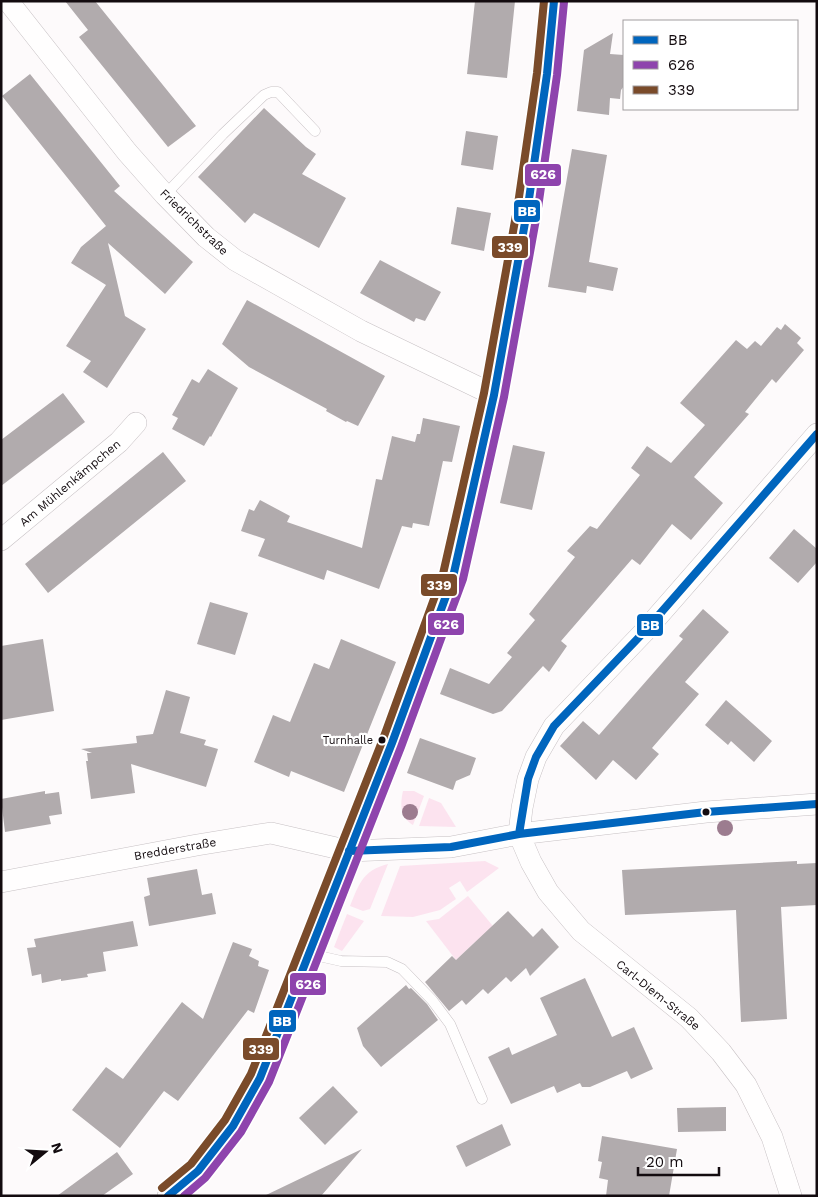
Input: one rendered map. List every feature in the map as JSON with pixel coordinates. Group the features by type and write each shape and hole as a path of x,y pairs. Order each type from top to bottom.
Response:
{"street":[{"name":"Friedrichstraße","path":"8,1 127,152 206,237 235,260 361,331 494,395"},
{"path":"168,1196 198,1171 232,1126 260,1078 392,743 453,577 494,395 528,206 547,74 554,1"},
{"name":"Am Mühlenkämpchen","path":"1,540 119,442 136,423"},
{"path":"519,834 528,779 536,757 554,726 644,632 817,434"},
{"name":"Bredderstraße","path":"1,882 197,845 271,834 350,852 451,847 519,834 706,812 817,804"},
{"name":"Carl-Diem-Straße","path":"519,834 531,862 548,892 581,932 690,1018 721,1052 746,1085 772,1137 791,1196"}],"lane":[{"path":"165,195 223,134 264,95 271,92 278,92 315,131"},
{"path":"310,954 341,961 387,962 402,969 432,1000 450,1024 482,1099"}],"shaded area":[{"path":"403,791 414,791 424,796 413,825 403,814 401,801"},
{"path":"429,798 441,803 456,827 419,826"},
{"path":"485,861 499,868 467,892 460,881 449,888 456,899 440,910 413,917 381,916 400,866"},
{"path":"388,864 370,909 363,911 350,906 359,885 367,874"},
{"path":"468,896 497,931 474,943 456,960 426,921 439,919"},
{"path":"347,914 364,921 342,951 334,947"}],"building":[{"path":"65,1 95,1 196,126 168,147 79,37 88,30"},
{"path":"475,1 515,1 507,78 467,74"},
{"path":"613,33 610,54 623,55 623,87 620,99 610,98 609,115 577,111 584,50"},
{"path":"30,74 120,186 114,191 193,262 165,294 108,243 125,316 146,329 107,388 83,372 91,361 66,346 106,285 71,263 81,247 106,226 2,96"},
{"path":"264,108 316,154 302,174 346,198 319,248 254,213 245,223 198,177"},
{"path":"466,131 498,136 493,170 461,165"},
{"path":"572,149 607,155 589,262 618,268 613,291 587,286 586,293 548,287"},
{"path":"457,207 491,213 484,251 451,244"},
{"path":"380,260 441,292 425,321 416,318 414,322 360,293"},
{"path":"247,300 385,376 358,426 346,422 326,411 327,409 249,367 222,344"},
{"path":"785,324 801,338 797,343 804,350 776,383 772,379 745,412 749,414 694,477 723,503 691,540 672,524 640,565 632,559 561,641 567,646 549,672 543,666 502,711 493,714 440,694 450,668 489,684 512,657 507,653 535,620 529,614 575,557 567,551 590,526 597,529 640,475 631,468 647,446 671,463 705,425 680,403 736,340 747,349 755,341 761,346 777,327 781,330"},
{"path":"208,369 238,388 204,446 172,429 178,418 172,415 192,379 199,383"},
{"path":"63,393 85,422 1,486 1,440"},
{"path":"423,418 460,426 452,462 443,461 429,526 413,523 412,528 402,526 379,589 327,570 324,580 258,556 265,539 241,531 249,509 254,511 260,500 290,516 287,522 362,548 376,479 382,480 392,436 415,442 417,434 420,434"},
{"path":"513,445 545,452 532,510 500,503"},
{"path":"163,452 186,481 48,593 25,564"},
{"path":"794,529 817,549 817,562 798,583 769,558"},
{"path":"210,602 248,613 235,655 197,644"},
{"path":"703,609 729,632 685,682 699,694 652,748 659,754 636,780 613,760 596,780 560,746 583,721 599,735 683,639 679,636"},
{"path":"43,639 54,711 1,720 1,646"},
{"path":"341,639 396,662 344,792 291,771 289,777 254,762 273,715 290,722 314,663 329,669"},
{"path":"166,690 190,697 180,733 206,740 204,745 218,749 206,787 131,764 135,793 91,799 86,761 88,761 87,753 92,753 81,749 137,743 136,736 153,734"},
{"path":"726,700 772,741 754,762 731,741 728,745 705,725"},
{"path":"420,738 476,758 470,775 456,781 453,790 407,773"},
{"path":"45,791 45,794 59,792 62,814 49,816 51,824 5,832 1,799"},
{"path":"797,861 797,864 817,863 817,905 781,907 787,1019 741,1022 736,910 625,915 622,870"},
{"path":"197,869 202,895 212,893 216,914 149,926 144,897 150,895 147,878"},
{"path":"508,911 533,937 542,928 559,947 530,976 526,968 511,982 506,977 488,994 483,989 466,1005 462,1000 449,1011 425,982 452,956 456,960"},
{"path":"133,921 138,946 103,952 106,971 87,974 88,977 61,981 61,979 42,983 41,974 32,976 27,948 36,947 34,939"},
{"path":"233,942 252,949 249,956 259,961 258,966 269,970 254,1013 248,1010 178,1101 164,1091 120,1148 72,1110 106,1067 123,1079 182,1002 203,1019"},
{"path":"585,978 612,1037 634,1027 653,1069 631,1079 627,1071 590,1087 582,1087 580,1083 557,1093 554,1086 511,1104 488,1057 509,1047 512,1055 557,1035 540,998"},
{"path":"406,985 427,1004 438,1020 381,1067 363,1046 357,1028"},
{"path":"333,1086 358,1112 325,1145 299,1118"},
{"path":"726,1107 726,1131 678,1132 677,1108"},
{"path":"502,1124 511,1145 466,1167 456,1146"},
{"path":"602,1136 677,1149 669,1196 606,1196 608,1180 599,1178 602,1162 598,1161"},
{"path":"362,1149 321,1196 264,1196"},
{"path":"117,1152 133,1174 102,1196 57,1196"}],"transit line":[{"name":"339","path":"162,1188 191,1164 225,1120 251,1074 383,739 443,574 484,393 518,204 537,73 544,1"},
{"name":"BB","path":"168,1196 198,1171 233,1126 260,1078 392,743 453,577 494,395 528,206 547,74 554,1"},
{"name":"626","path":"184,1196 205,1178 241,1132 269,1082 401,747 463,579 504,397 538,208 557,75 564,2"},
{"name":"BB","path":"519,834 528,779 536,757 554,726 644,632 817,434"},
{"name":"BB","path":"349,851 451,847 519,834 706,812 817,804"}],"place":[{"name":"Turnhalle","path":"382,740"}]}
